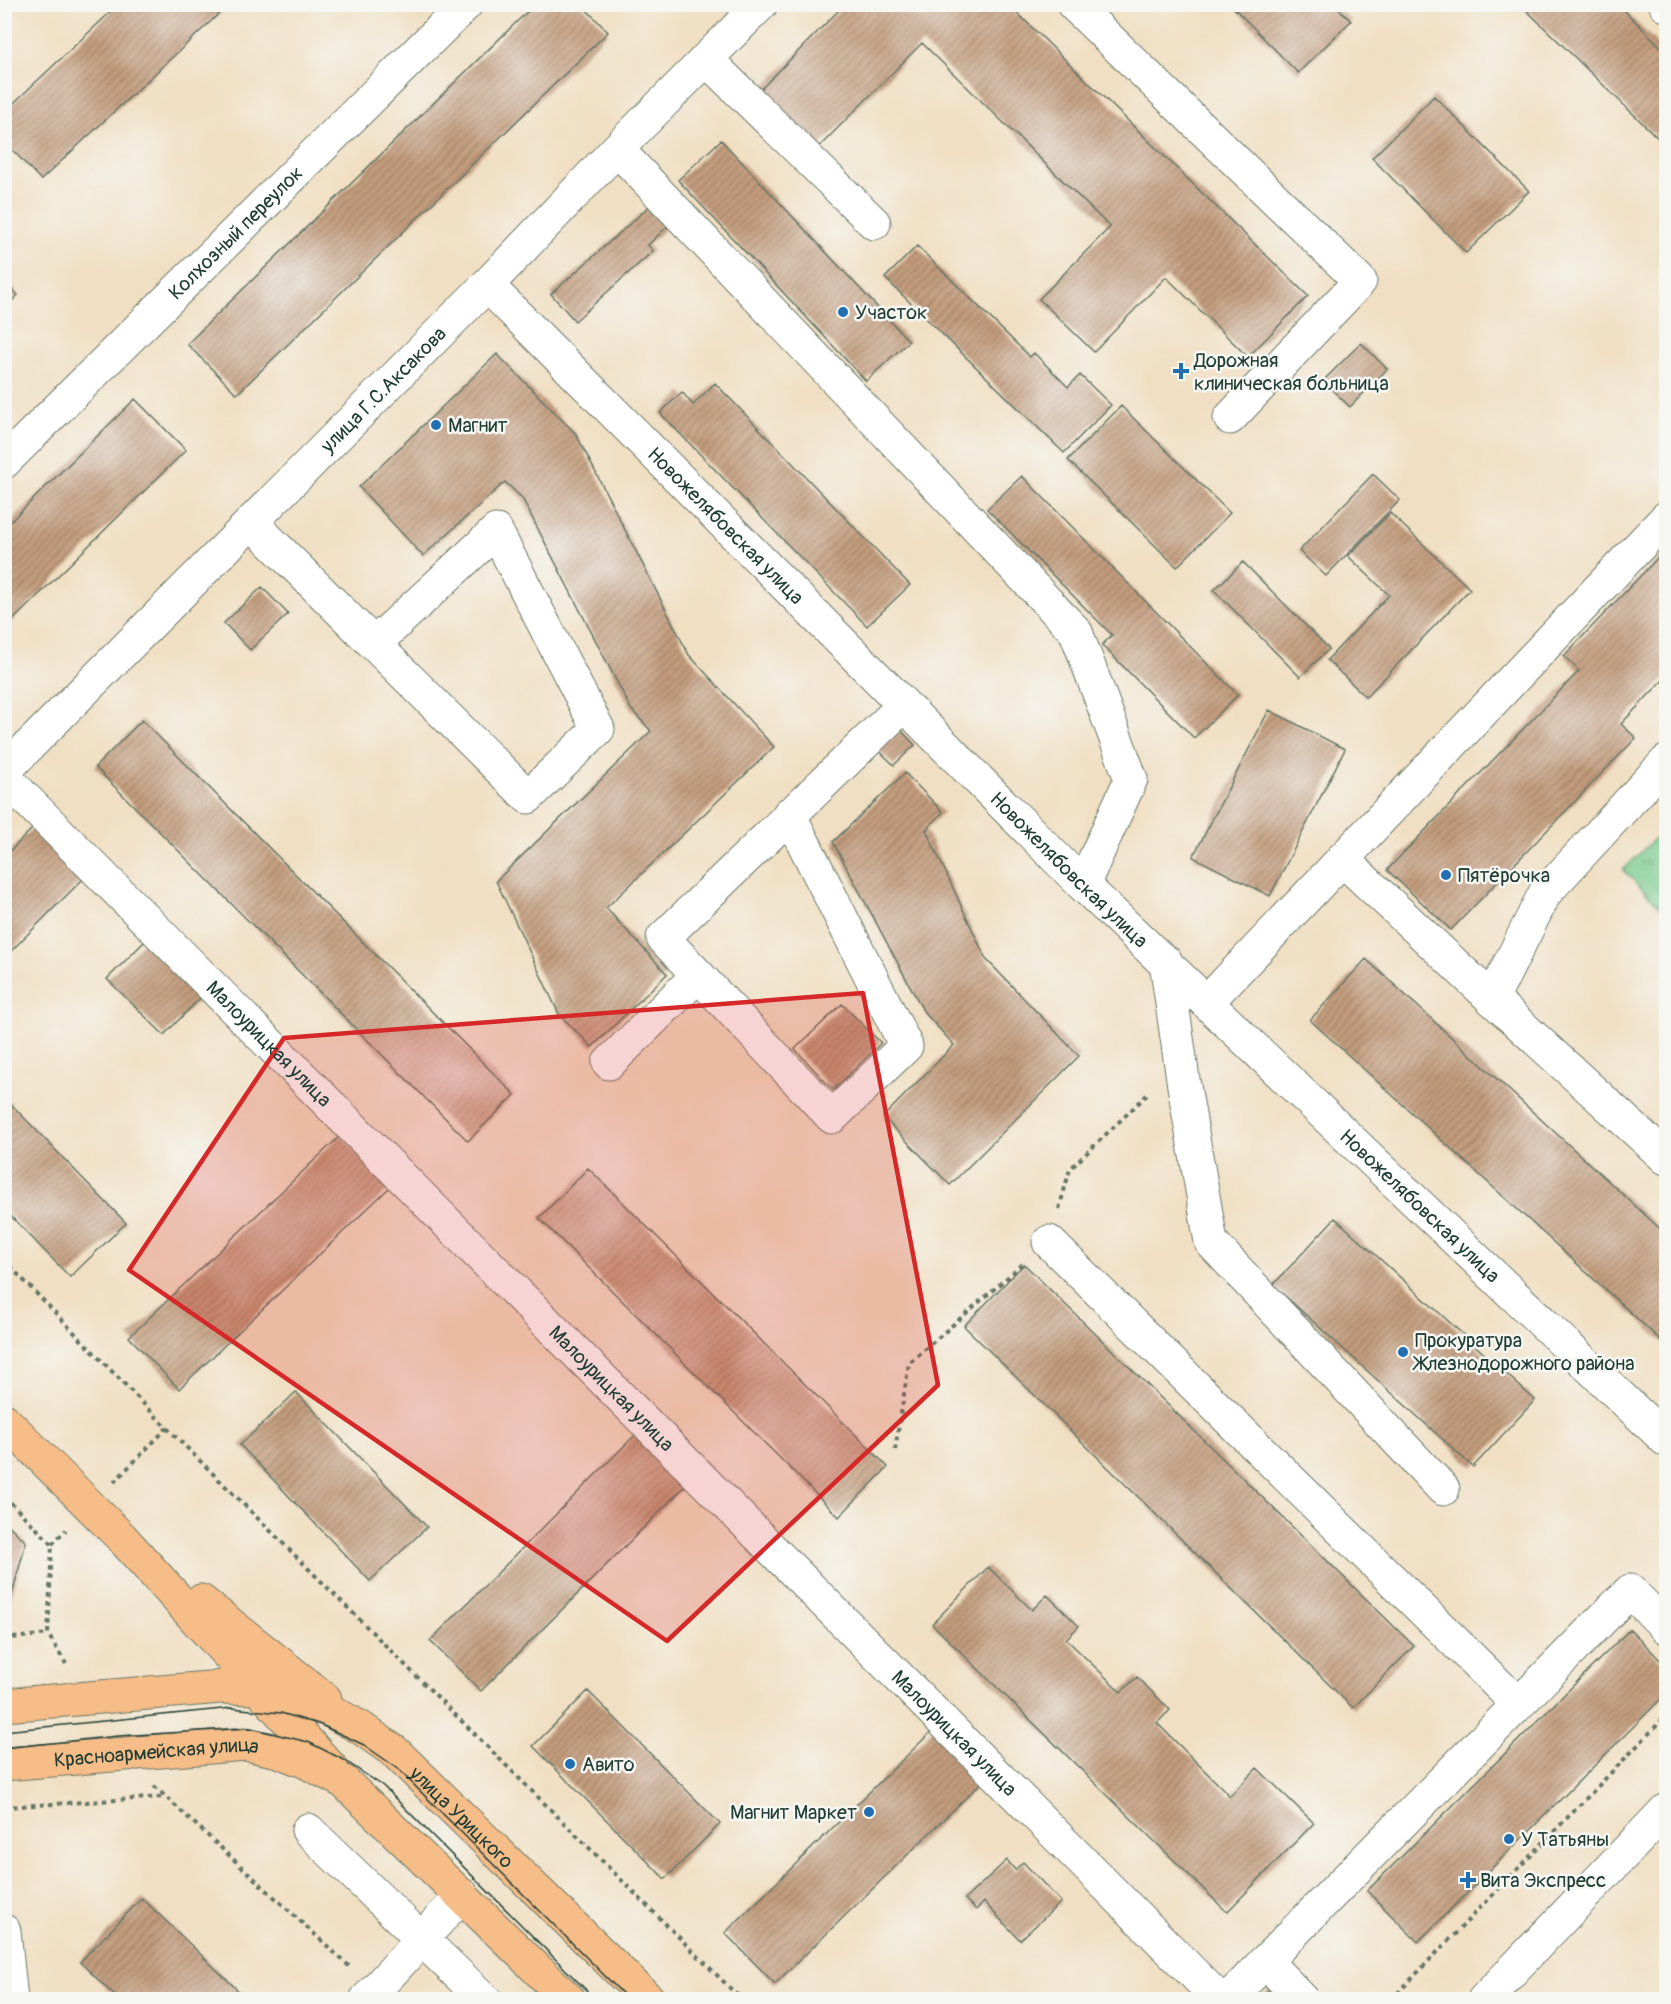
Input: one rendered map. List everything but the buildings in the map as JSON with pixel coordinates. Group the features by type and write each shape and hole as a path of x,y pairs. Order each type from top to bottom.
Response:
{"main road":[{"path":"4,1420 122,1538 250,1687 344,1782 569,2000"},
{"path":"122,1538 361,1728"},
{"path":"4,1705 250,1687"},
{"name":"улица Урицкого","path":"250,1687 284,1693 325,1708 361,1728 395,1752 649,2000"},
{"name":"Красноармейская улица","path":"4,1764 246,1744 278,1751 306,1762 344,1782"}],"street":[{"name":"Колхозный переулок","path":"4,462 466,4"},
{"name":"улица Г.С.Аксакова","path":"4,771 487,285 617,149 761,4"},
{"path":"1073,4 1360,281 1230,418"},
{"path":"706,59 874,223"},
{"path":"617,149 1076,632 1131,779 1083,885"},
{"name":"Новожелябовская улица","path":"487,285 1083,885 1666,1440"},
{"path":"1207,1002 1666,518"},
{"path":"251,522 528,797 598,729 496,531 374,644"},
{"path":"789,814 906,1046 832,1117 663,939 789,814 903,706"},
{"path":"1492,999 1545,892 1666,762"},
{"name":"Малоурицкая улица","path":"4,777 1220,2000"},
{"path":"1342,859 1666,1158"},
{"path":"1166,962 1184,1086 1212,1242 1443,1489"},
{"path":"609,1063 698,975"},
{"path":"1049,1242 1518,1704"},
{"path":"1227,2000 1630,1592 1666,1627"},
{"path":"1484,2000 1666,1810"},
{"path":"308,1830 485,2000"},
{"path":"366,2000 462,1895"},
{"path":"4,1931 11,2000"},
{"path":"1265,1961 1304,2000"}],"path":[{"path":"4,1260 167,1428 742,2000"},
{"path":"4,1639 48,1634"},
{"path":"1391,2000 1666,1716"},
{"path":"4,1807 165,1797"}],"highlighted area":[{"path":"863,993 938,1385 667,1641 129,1270 284,1038"}],"green space":[{"path":"1666,827 1666,913 1623,870"}],"tram line":[{"path":"4,1731 232,1708 281,1713 321,1725 364,1745 397,1768 629,2000"},
{"path":"4,1748 118,1736 250,1728 308,1742 344,1760 383,1786 596,2000"}],"place":[{"name":"Участок","path":"843,312"},
{"name":"Дорожная клиническая больница","path":"1181,371"},
{"name":"Магнит","path":"436,425"},
{"name":"Пятёрочка","path":"1446,875"},
{"name":"Прокуратура Жлезнодорожного района","path":"1403,1352"},
{"name":"Авито","path":"570,1764"},
{"name":"Магнит Маркет","path":"869,1812"},
{"name":"У Татьяны","path":"1509,1839"},
{"name":"Вита Экспресс","path":"1468,1880"}]}
